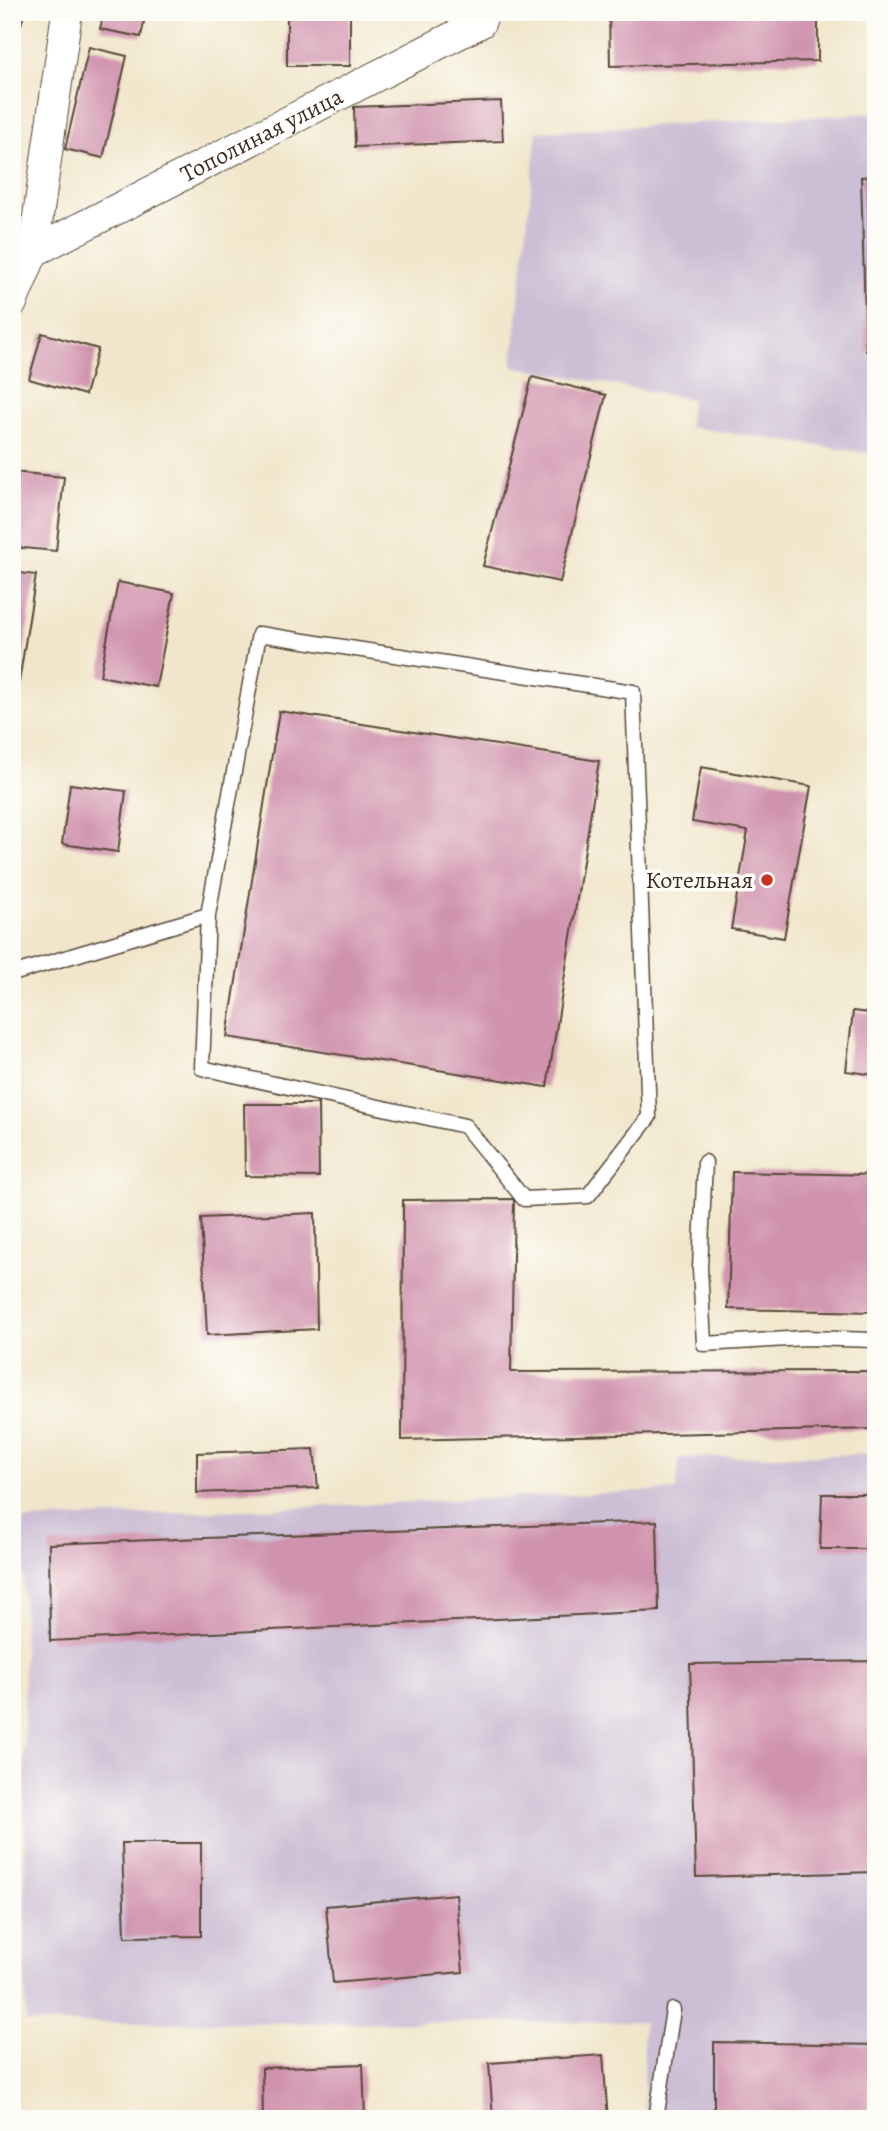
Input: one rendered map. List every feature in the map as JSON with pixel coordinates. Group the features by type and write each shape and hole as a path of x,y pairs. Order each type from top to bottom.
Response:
{"street":[{"path":"12,303 33,252 67,12"},
{"name":"Тополиная улица","path":"33,252 480,23 484,12"}],"lane":[{"path":"259,634 632,692 649,1117 589,1196 524,1199 465,1126 202,1068 208,915 259,634"},
{"path":"12,974 208,915"},
{"path":"705,1162 700,1268 704,1344 805,1338 876,1340"},
{"path":"656,2119 673,2010"}],"shaded area":[{"path":"876,113 876,454 689,427 691,399 512,366 537,132"},
{"path":"876,1454 876,2119 645,2119 643,2022 26,2023 23,1520 676,1490 679,1458"}],"building":[{"path":"12,12 25,12 18,33 12,31"},
{"path":"104,12 146,12 141,37 100,29"},
{"path":"287,12 350,12 350,66 287,66"},
{"path":"609,12 818,12 818,61 610,66"},
{"path":"89,47 127,56 103,158 65,149"},
{"path":"501,101 503,141 355,147 354,107"},
{"path":"876,176 876,350 866,351 861,177"},
{"path":"42,333 98,349 85,395 29,379"},
{"path":"532,377 606,395 560,582 483,566"},
{"path":"12,472 64,477 56,551 12,547"},
{"path":"12,572 36,575 19,682 12,681"},
{"path":"118,582 174,593 156,687 100,676"},
{"path":"279,711 599,761 547,1087 227,1037"},
{"name":"Котельная","path":"701,767 811,786 784,938 731,929 748,831 692,822"},
{"path":"70,784 126,791 118,852 62,844"},
{"path":"853,1011 876,1014 876,1075 846,1071"},
{"path":"244,1104 318,1104 319,1177 245,1176"},
{"path":"732,1172 876,1175 876,1312 728,1309"},
{"path":"514,1199 511,1372 876,1371 876,1429 402,1440 403,1200"},
{"path":"315,1213 317,1329 207,1335 201,1218"},
{"path":"314,1449 318,1488 197,1493 197,1453"},
{"path":"822,1494 876,1494 876,1549 820,1549"},
{"path":"657,1521 659,1611 50,1641 49,1544"},
{"path":"876,1661 876,1872 696,1877 690,1664"},
{"path":"122,1843 201,1843 201,1936 125,1937"},
{"path":"456,1894 463,1972 333,1983 326,1906"},
{"path":"714,2042 876,2045 876,2119 714,2119"},
{"path":"603,2055 608,2119 493,2119 489,2063"},
{"path":"363,2064 365,2119 263,2119 262,2068"}],"place":[{"name":"Котельная","path":"767,880"}]}
